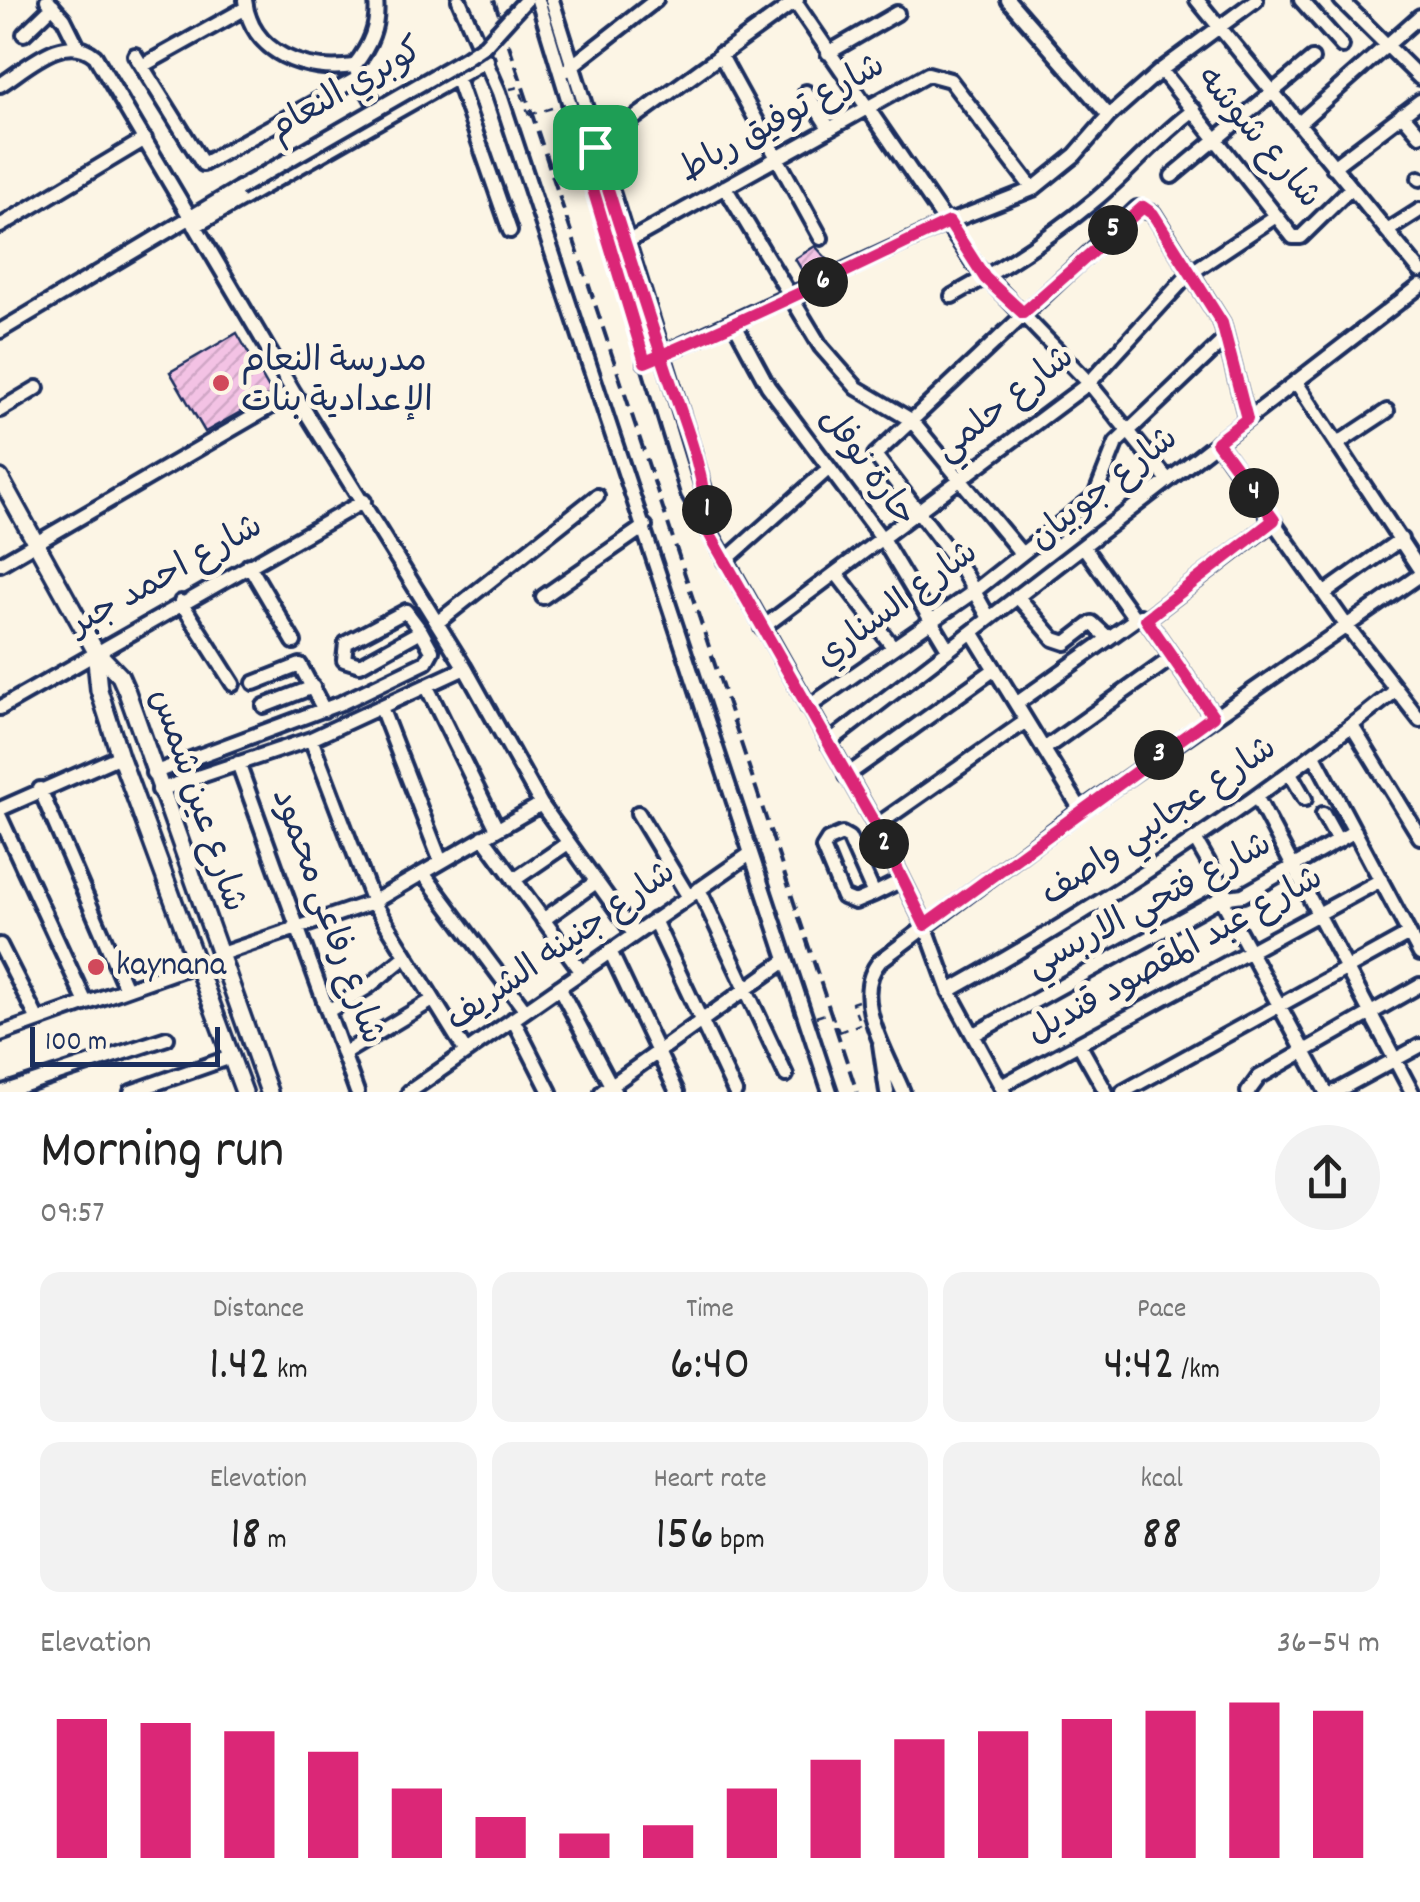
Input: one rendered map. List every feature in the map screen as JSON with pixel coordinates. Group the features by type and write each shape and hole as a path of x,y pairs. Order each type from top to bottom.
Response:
{"main road":[{"name":"شارع عين شمس","path":"0,478 95,650 120,676 269,1092"},
{"name":"شارع عين شمس","path":"95,650 95,673 120,756 244,1092"}],"street":[{"path":"357,71 290,60 264,42 245,4 139,61 203,164 357,71 372,39 376,0"},
{"path":"459,0 486,60 645,526 830,1092"},
{"name":"كوبري النعام","path":"193,222 238,189 485,45 526,0"},
{"path":"538,0 565,71 645,362 688,493 876,826 925,925 949,991 1002,1089"},
{"path":"552,0 565,71"},
{"path":"565,71 656,0"},
{"path":"1008,0 1109,116"},
{"path":"1196,0 1420,271"},
{"path":"645,362 949,222 1033,189 1075,156 1109,116 1161,70 1256,0"},
{"path":"1301,0 1342,46"},
{"path":"1341,0 1387,44 1396,59 1420,78"},
{"path":"589,151 796,1 864,108 949,222 985,278 1089,383 1168,480"},
{"path":"24,34 50,3 77,45 95,56 294,394 438,622 540,804 634,934"},
{"path":"828,53 897,13"},
{"path":"1298,123 1420,16"},
{"path":"0,85 57,50 77,45"},
{"path":"720,54 821,238"},
{"path":"1172,176 1312,58"},
{"path":"0,330 486,60"},
{"name":"شارع شوشه","path":"1161,70 1290,234 1301,237 1351,188"},
{"path":"357,71 384,118"},
{"name":"شارع توفيق رباط","path":"625,244 928,74 950,80 1033,189"},
{"path":"456,76 510,231"},
{"path":"806,92 828,128"},
{"path":"1333,167 1420,101"},
{"path":"952,296 985,278 1094,201 1161,134 1194,110"},
{"path":"1402,114 1420,135"},
{"path":"0,226 144,138"},
{"path":"589,151 625,244 702,482 706,528"},
{"path":"725,187 821,346 858,388 911,420 1021,553"},
{"path":"990,618 947,547 874,456 1138,208 1153,214 1222,323 1247,419"},
{"path":"1387,232 1420,210"},
{"name":"شارع حلمي","path":"762,628 1089,383 1189,274 1276,216"},
{"name":"شارع جوبيان","path":"828,743 1420,286"},
{"name":"حارة نوفل","path":"734,323 768,386 882,540 948,650"},
{"name":"شارع السناري","path":"808,708 976,590 1095,496 1110,455 1127,432 1224,340"},
{"path":"903,1092 867,998 869,978 880,961 1081,810 1420,572 1296,382"},
{"path":"0,410 38,388"},
{"path":"0,564 294,394"},
{"path":"1337,444 1387,411"},
{"path":"1217,442 1346,625 1420,720"},
{"path":"725,561 828,469"},
{"path":"438,622 598,496"},
{"name":"شارع احمد جبر","path":"0,708 95,650 364,501"},
{"path":"1016,704 1274,520"},
{"path":"543,596 645,526"},
{"path":"1324,594 1401,540"},
{"path":"1082,546 1172,656 1213,716"},
{"path":"248,565 294,642"},
{"path":"837,574 893,647"},
{"path":"1017,596 1054,639 1066,642 1092,623 1106,637"},
{"path":"181,602 233,684"},
{"path":"153,773 324,710 429,660 432,650 422,631 410,614 403,612 346,643 342,656 351,666 360,665 422,631"},
{"path":"972,632 1081,810"},
{"path":"1044,750 1172,656"},
{"path":"254,684 296,665 303,667 324,710"},
{"path":"160,790 311,739 428,689 465,668"},
{"path":"846,776 995,669"},
{"path":"264,706 313,687"},
{"path":"428,689 497,829"},
{"name":"شارع عجايبي واصف","path":"949,991 1074,919 1196,841 1396,691"},
{"path":"382,710 441,862"},
{"path":"876,826 1026,721"},
{"path":"1352,726 1420,837"},
{"path":"311,739 373,902 430,1001 466,1052"},
{"path":"1314,755 1420,954"},
{"path":"0,809 40,788 120,756"},
{"name":"شارع رفاعى محمود","path":"238,763 357,1092"},
{"path":"1290,773 1305,799"},
{"path":"40,788 126,989"},
{"path":"1257,798 1412,1092"},
{"path":"218,955 373,902 540,804"},
{"path":"638,812 693,892 786,1074"},
{"path":"1323,814 1338,840"},
{"path":"0,817 86,1003"},
{"name":"شارع فتحي الاربسي","path":"973,1035 1226,898 1243,895 1355,831"},
{"path":"874,894 847,835 826,841 824,851 844,899 856,902 874,894 902,880"},
{"path":"483,837 581,972"},
{"path":"1196,841 1326,1092"},
{"path":"514,880 568,843"},
{"name":"شارع جنينه الشريف","path":"409,1092 750,854"},
{"path":"423,873 519,1015 550,1092"},
{"name":"شارع عبد المقصود قنديل","path":"1002,1089 1381,880"},
{"path":"543,920 596,882"},
{"path":"654,920 734,1092"},
{"path":"1124,1092 1410,934"},
{"path":"0,945 38,1020"},
{"path":"610,951 677,1092"},
{"path":"328,1010 368,987 405,957"},
{"path":"559,987 609,1090 785,961"},
{"path":"0,1034 196,964"},
{"path":"1250,1089 1257,1078 1303,1050 1420,986"},
{"path":"343,1054 430,1001"},
{"path":"881,1036 881,1072 887,1092"},
{"path":"3,1092 166,1038"},
{"path":"1079,1044 1106,1092"},
{"path":"1335,1092 1420,1046"},
{"path":"131,1092 231,1057"}],"path":[{"path":"519,87 529,115 565,104"},
{"path":"831,1012 839,1032 860,1024 852,1004"}],"building":[{"path":"815,246 830,262 806,277 795,259"},
{"name":"مدرسة النعام الإعدادية بنات","path":"237,333 272,394 205,432 170,372"}],"railway":[{"path":"494,0 857,1092"}],"place":[{"name":"مدرسة النعام الإعدادية بنات","path":"221,383"},
{"name":"kaynana","path":"96,967"}],"route":[{"path":"595,147 583,156 645,362 661,355 734,323 790,298 949,222 985,278 1023,313 1143,207 1153,214 1222,323 1247,419 1217,442 1274,520 1146,619 1213,716 925,925 876,826 706,528 707,505 692,447 684,425 661,355 625,244 595,147"}]}
